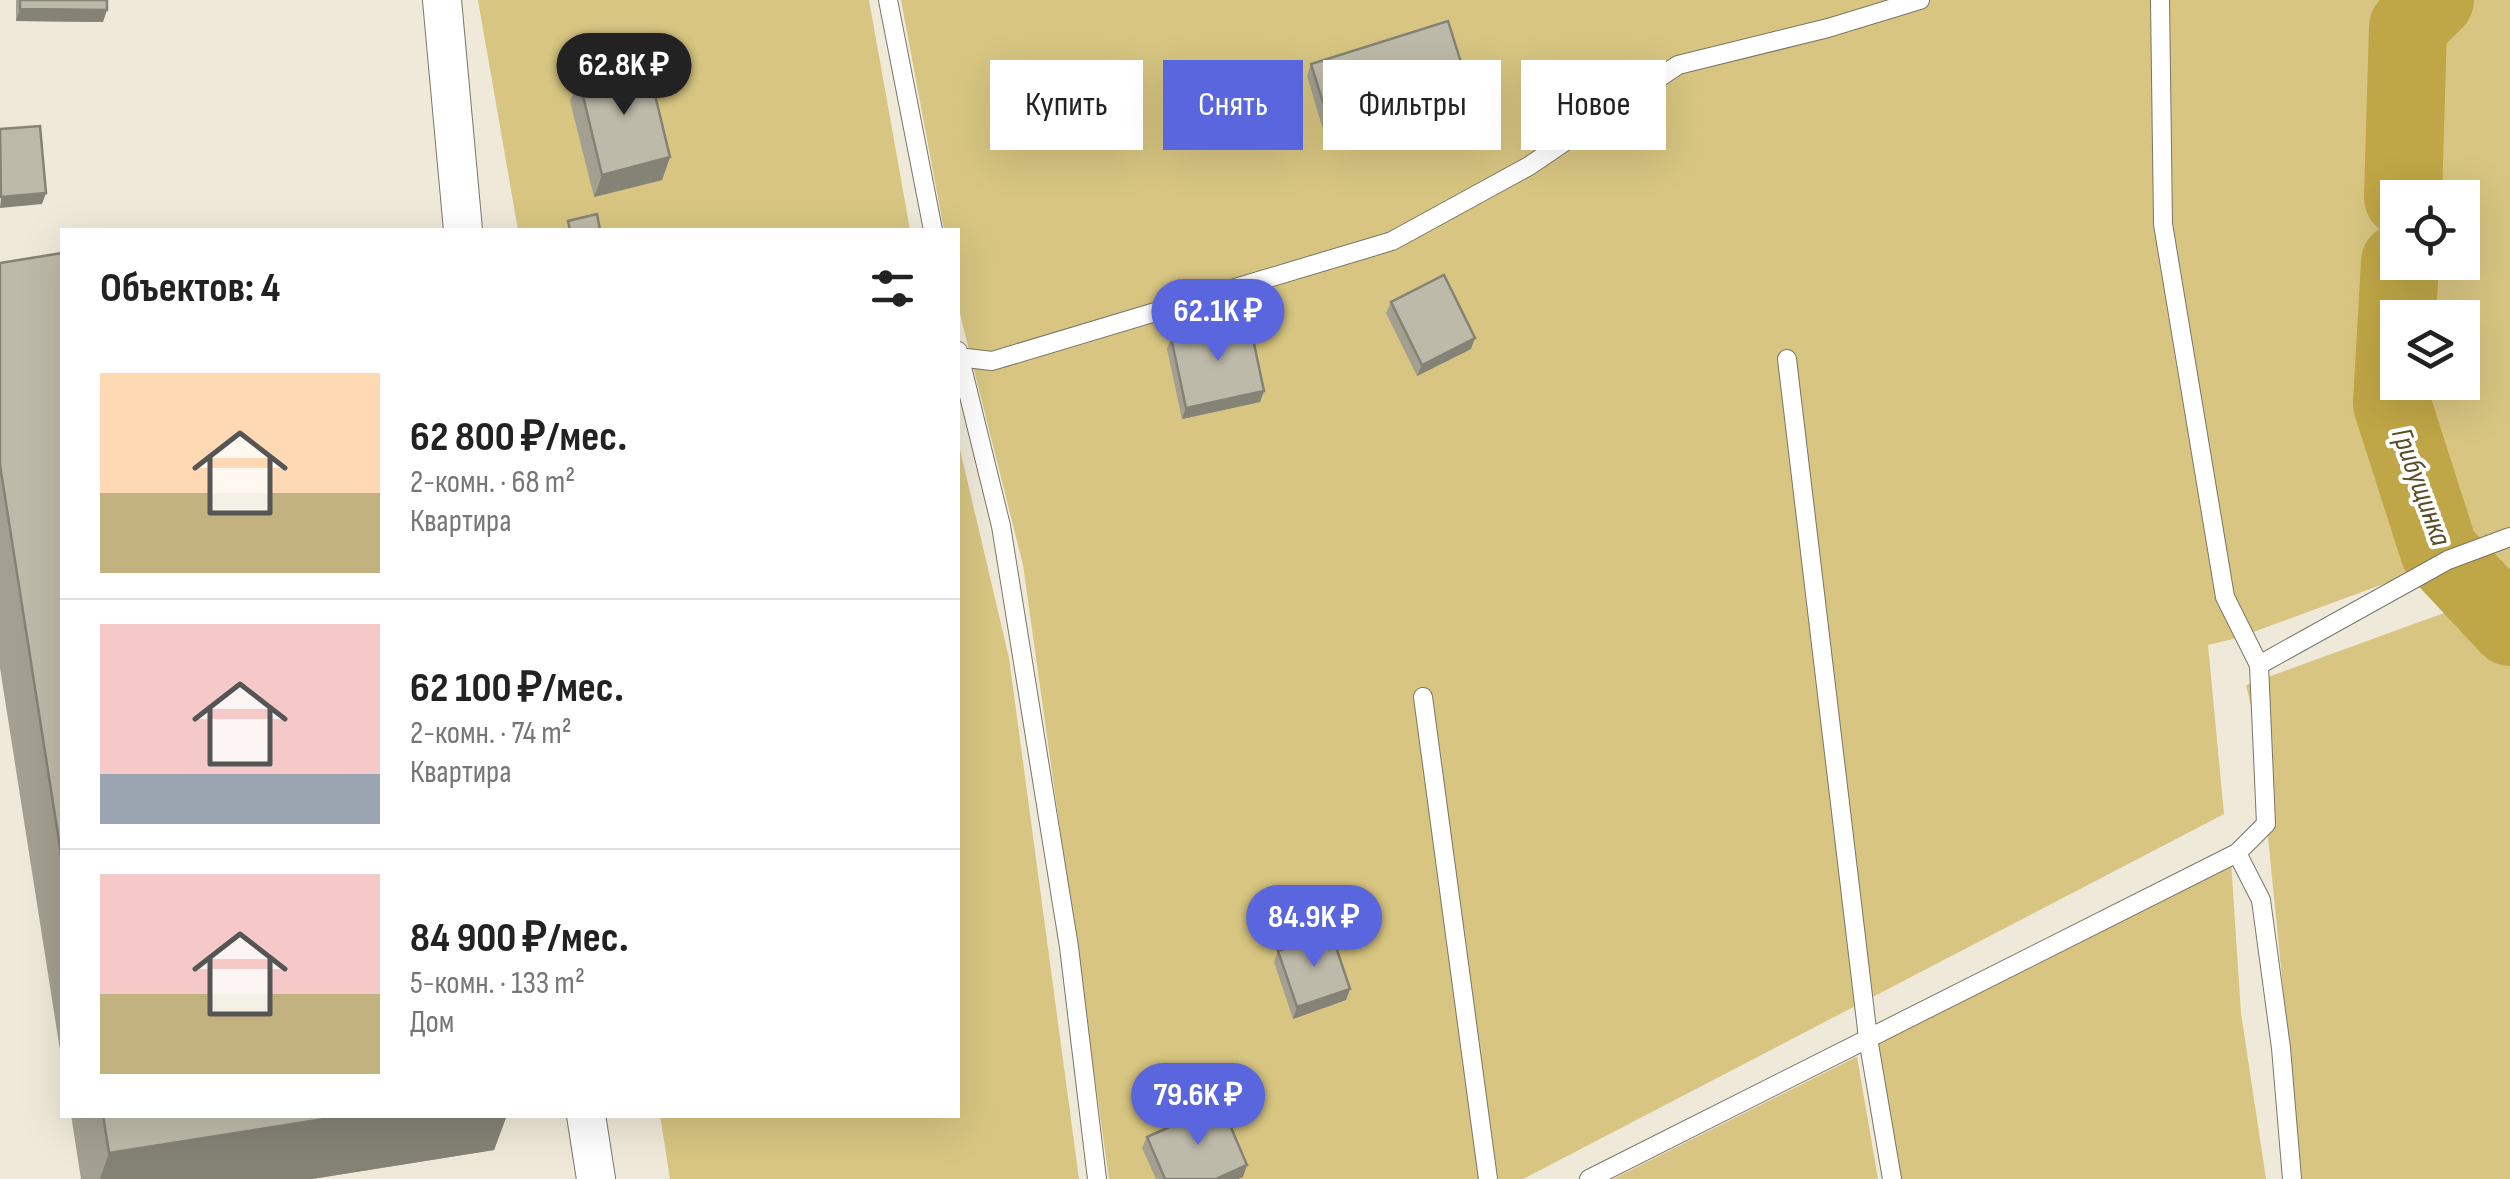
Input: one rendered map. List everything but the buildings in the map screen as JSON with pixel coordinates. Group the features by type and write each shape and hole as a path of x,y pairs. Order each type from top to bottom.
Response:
{"street":[{"path":"442,0 462,228"},
{"path":"586,1118 596,1179"}],"lane":[{"path":"888,0 934,228"},
{"path":"960,355 992,360 1392,240 1528,166 1678,65 1828,28 1920,0"},
{"path":"1589,1179 2237,852 2266,824 2259,665 2225,597 2163,224 2160,0"},
{"path":"1786,359 1868,1038 1892,1179"},
{"path":"960,363 1000,526 1069,947 1098,1179"},
{"path":"2259,665 2448,560 2510,537"},
{"path":"1424,697 1488,1179"},
{"path":"2237,852 2261,900 2281,1048 2292,1179"}],"shaded area":[{"path":"478,0 869,0 910,228 518,228"},
{"path":"901,0 2510,0 2510,1179 2302,1179 2258,736 2246,685 2499,593 2492,544 2237,638 2208,645 2224,814 1523,1179 1109,1179 1023,565 961,318 960,228 944,228"},
{"path":"960,450 1009,658 1079,1179 670,1179 660,1118 960,1118"},
{"path":"2231,861 2241,1013 2266,1179 1899,1179 1877,1045"},
{"path":"1856,1057 1878,1179 1613,1179"}],"waterway":[{"name":"Грибущинка","path":"2404,180 2408,27 2435,0"},
{"name":"Грибущинка","path":"2399,280 2392,404 2439,551 2510,627"}]}
